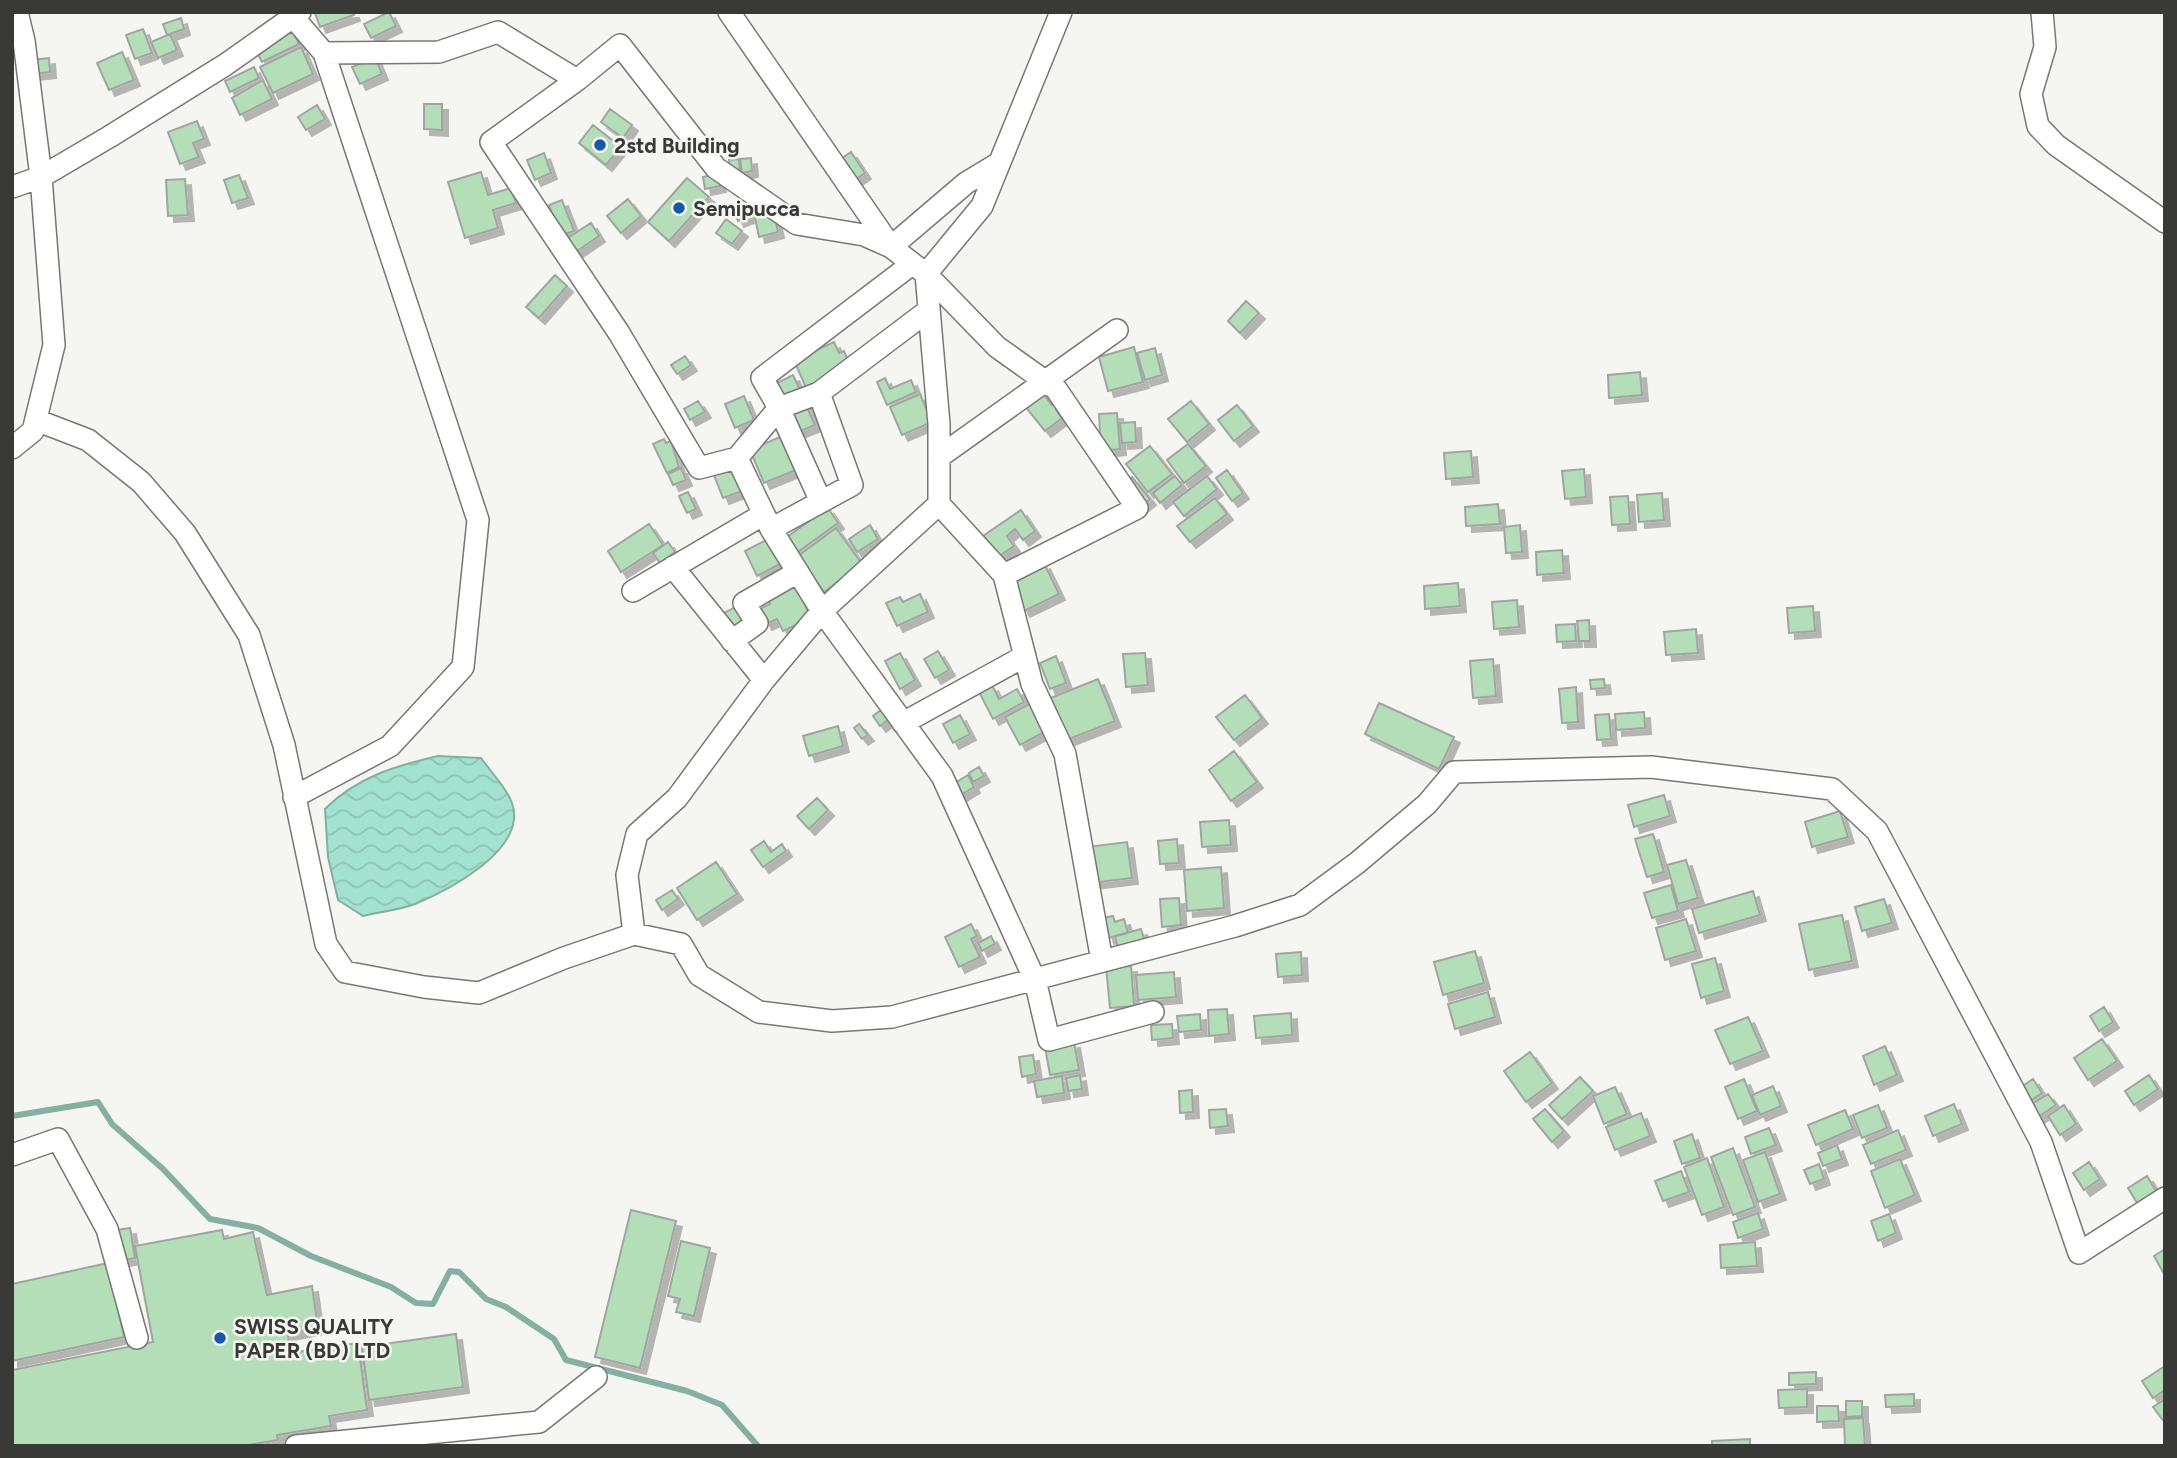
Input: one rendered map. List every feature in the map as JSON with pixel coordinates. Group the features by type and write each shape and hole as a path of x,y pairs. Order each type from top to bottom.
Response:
{"street":[{"path":"12,448 33,431 54,345 41,177 24,41 17,12"},
{"path":"729,12 891,247"},
{"path":"821,502 779,408 762,378 919,269 982,206 1061,12"},
{"path":"2042,12 2046,47 2031,94 2038,126 2056,145 2165,222"},
{"path":"12,187 41,177 225,65 296,15 324,53 478,520 463,667 390,746 294,797"},
{"path":"324,53 439,52 498,32 577,80"},
{"path":"929,310 818,393 779,408 737,458 699,468 619,333 491,142 577,80 620,45 716,168 797,224 864,235 891,247 919,269 996,347 1056,389 1137,508 1004,575"},
{"path":"891,247 966,183 999,163"},
{"path":"919,269 929,310 939,424 939,504 1004,575 1032,684 1065,754 1102,961"},
{"path":"939,457 1117,330"},
{"path":"633,591 673,567 767,522 821,502 852,485 818,393"},
{"path":"36,420 88,440 141,482 184,533 249,635 284,745 326,944 345,972 424,987 479,993 564,958 634,934 681,944 699,975 759,1012 832,1021 892,1017 1235,926 1300,905 1357,863 1427,804 1454,772 1651,767 1832,789 1877,831 2041,1143 2079,1253 2165,1198"},
{"path":"737,458 767,522 822,611 942,776 1035,979 1049,1040 1153,1012"},
{"path":"634,934 627,874 637,834 677,798 764,680 822,611 939,504"},
{"path":"673,567 764,680"},
{"path":"732,640 757,623 744,603 798,572"},
{"path":"903,723 1025,656"},
{"path":"12,1155 58,1139 107,1229 137,1338"},
{"path":"296,1446 540,1422 596,1377"}],"water":[{"path":"438,756 481,758 510,797 514,820 508,836 482,866 447,889 409,906 363,916 338,900 328,857 325,809 350,789 377,774"}],"building":[{"path":"353,12 354,15 320,27 315,13"},
{"path":"389,12 396,26 371,38 364,24"},
{"path":"181,18 184,29 167,35 163,24"},
{"path":"143,29 152,53 135,59 126,35"},
{"path":"292,29 299,44 262,62 254,47"},
{"path":"170,34 177,50 158,58 151,42"},
{"path":"301,47 313,74 273,93 260,67"},
{"path":"122,52 134,80 109,90 97,63"},
{"path":"375,57 382,74 360,84 352,67"},
{"path":"49,58 50,72 33,74 31,60"},
{"path":"254,67 259,78 230,92 225,81"},
{"path":"263,80 272,99 240,115 232,98"},
{"path":"424,104 442,104 442,130 424,129"},
{"path":"317,105 325,119 306,130 298,117"},
{"path":"610,109 632,125 623,138 601,122"},
{"path":"197,121 204,139 193,143 199,157 180,164 168,132"},
{"name":"2std Building","path":"593,125 621,147 606,165 579,143"},
{"path":"851,152 865,173 852,182 838,161"},
{"path":"544,153 551,173 535,180 527,160"},
{"path":"751,158 752,171 742,173 740,159"},
{"path":"739,159 740,174 730,175 729,160"},
{"path":"481,172 488,195 511,188 516,203 493,210 498,228 465,238 448,182"},
{"path":"717,174 720,186 705,189 703,177"},
{"path":"239,175 248,198 232,203 224,180"},
{"name":"Semipucca","path":"687,178 709,197 669,241 648,222"},
{"path":"185,179 188,215 168,216 166,180"},
{"path":"628,199 641,216 621,233 607,216"},
{"path":"562,200 574,231 560,236 549,205"},
{"path":"748,207 751,216 738,221 734,212"},
{"path":"773,209 778,232 759,237 754,213"},
{"name":"Semipucca","path":"726,219 742,231 732,244 716,233"},
{"path":"591,223 599,236 574,253 566,239"},
{"path":"555,275 567,286 539,318 526,307"},
{"path":"1246,301 1259,313 1240,333 1228,321"},
{"path":"834,342 839,353 844,351 849,363 846,371 806,388 794,360"},
{"path":"1134,347 1143,382 1108,391 1099,357"},
{"path":"1155,348 1162,375 1145,380 1137,353"},
{"path":"685,356 691,365 677,374 671,365"},
{"path":"1640,372 1642,395 1609,398 1608,375"},
{"path":"793,375 802,394 784,403 775,384"},
{"path":"885,378 890,389 911,380 916,392 887,405 877,382"},
{"path":"1040,390 1052,405 1057,400 1061,405 1056,410 1062,418 1045,431 1023,404"},
{"path":"920,394 932,422 902,435 890,407"},
{"path":"744,396 754,420 735,428 725,404"},
{"path":"698,401 705,412 690,420 684,409"},
{"path":"804,401 815,425 798,432 787,409"},
{"path":"1191,401 1209,424 1187,442 1168,419"},
{"path":"1237,405 1253,426 1234,441 1218,420"},
{"path":"1117,413 1120,449 1101,451 1099,414"},
{"path":"1135,422 1136,442 1122,443 1120,423"},
{"path":"782,436 796,470 764,483 750,450"},
{"path":"664,439 666,443 671,441 679,467 667,473 653,444"},
{"path":"1188,444 1206,466 1184,483 1167,460"},
{"path":"1150,446 1172,474 1148,492 1126,464"},
{"path":"1471,451 1473,477 1446,479 1444,453"},
{"path":"736,466 745,490 723,498 714,475"},
{"path":"681,468 686,480 673,485 668,474"},
{"path":"1584,469 1586,497 1565,499 1562,471"},
{"path":"1227,470 1243,493 1232,501 1216,478"},
{"path":"1175,476 1182,485 1160,503 1153,493"},
{"path":"1207,476 1217,489 1184,516 1173,502"},
{"path":"1132,477 1150,499 1139,508 1121,485"},
{"path":"688,492 696,509 687,513 679,496"},
{"path":"1662,493 1664,520 1639,522 1637,495"},
{"path":"1628,496 1630,524 1612,525 1610,497"},
{"path":"1215,498 1227,514 1190,542 1177,526"},
{"path":"1498,504 1500,524 1466,526 1465,507"},
{"path":"828,508 838,523 795,554 784,539"},
{"path":"1021,510 1035,531 1023,540 1015,529 1007,536 1014,546 998,557 983,536"},
{"path":"649,524 663,545 621,572 608,551"},
{"path":"870,525 878,539 857,552 849,539"},
{"path":"1520,525 1522,552 1506,553 1504,527"},
{"path":"836,528 862,564 824,592 798,556"},
{"path":"768,539 780,564 757,576 745,551"},
{"path":"668,542 675,552 660,563 653,553"},
{"path":"1562,550 1564,573 1537,575 1536,552"},
{"path":"1044,563 1059,594 1024,611 1009,580"},
{"path":"793,579 811,618 783,631 777,619 766,624 759,609 770,604 765,592"},
{"path":"1458,583 1460,606 1425,609 1424,586"},
{"path":"920,594 928,612 897,626 886,603 900,597 903,602"},
{"path":"1517,600 1519,627 1494,629 1492,602"},
{"path":"737,606 745,621 733,627 724,613"},
{"path":"1813,606 1815,631 1789,633 1787,608"},
{"path":"1589,620 1590,641 1579,641 1577,621"},
{"path":"1575,624 1576,641 1557,642 1556,625"},
{"path":"1696,629 1698,653 1666,655 1664,632"},
{"path":"938,651 949,670 935,678 924,659"},
{"path":"900,653 915,680 900,689 885,661"},
{"path":"1145,653 1148,685 1126,687 1123,654"},
{"path":"1056,656 1066,683 1050,689 1040,663"},
{"path":"1493,659 1496,696 1473,698 1470,661"},
{"path":"1098,679 1115,721 1064,741 1048,699"},
{"path":"1604,679 1605,688 1591,689 1590,680"},
{"path":"992,685 999,699 1017,689 1024,702 993,719 979,692"},
{"path":"1576,687 1578,722 1562,723 1559,689"},
{"path":"1245,695 1262,718 1234,740 1216,717"},
{"path":"1033,702 1048,730 1020,745 1005,717"},
{"path":"1379,703 1454,737 1439,769 1365,734"},
{"path":"886,706 893,716 880,726 873,716"},
{"path":"1644,712 1645,728 1616,730 1615,714"},
{"path":"1609,714 1611,739 1597,740 1595,715"},
{"path":"960,715 970,734 953,743 943,724"},
{"path":"859,724 868,735 862,739 854,728"},
{"path":"838,726 843,746 809,756 803,736"},
{"path":"1234,751 1257,782 1231,801 1209,770"},
{"path":"979,767 984,776 973,782 969,773"},
{"path":"968,775 974,787 961,795 955,783"},
{"path":"1664,795 1670,816 1634,827 1628,805"},
{"path":"817,798 828,810 809,829 797,816"},
{"path":"1840,811 1848,837 1812,847 1805,822"},
{"path":"1229,820 1231,845 1202,847 1200,822"},
{"path":"1653,834 1664,872 1647,877 1635,839"},
{"path":"1177,839 1179,863 1160,864 1158,841"},
{"path":"764,841 771,852 782,844 786,851 763,867 751,850"},
{"path":"1127,842 1132,878 1091,883 1087,847"},
{"path":"1686,860 1698,898 1678,904 1667,865"},
{"path":"716,862 737,894 697,920 677,888"},
{"path":"1221,867 1224,908 1187,911 1184,870"},
{"path":"1671,885 1678,911 1652,918 1644,893"},
{"path":"672,890 678,899 662,910 656,900"},
{"path":"1753,891 1760,915 1699,933 1692,909"},
{"path":"1179,898 1181,925 1162,927 1160,899"},
{"path":"1884,899 1892,923 1862,931 1855,907"},
{"path":"1842,915 1852,961 1809,970 1799,924"},
{"path":"1113,916 1115,922 1124,919 1128,933 1108,938 1103,918"},
{"path":"1686,919 1696,951 1665,960 1656,928"},
{"path":"971,924 977,936 971,939 980,957 959,967 945,937"},
{"path":"1141,929 1145,942 1118,949 1115,936"},
{"path":"991,936 995,944 982,951 978,943"},
{"path":"1475,951 1484,983 1443,995 1434,962"},
{"path":"1301,952 1302,975 1278,977 1276,954"},
{"path":"1715,958 1724,991 1701,998 1692,964"},
{"path":"1131,966 1134,1006 1110,1008 1106,967"},
{"path":"1174,972 1176,997 1138,1000 1136,975"},
{"path":"1488,992 1495,1017 1455,1029 1448,1004"},
{"path":"2104,1007 2113,1022 2099,1031 2090,1016"},
{"path":"1227,1009 1229,1034 1209,1036 1208,1010"},
{"path":"1291,1013 1292,1035 1256,1038 1254,1016"},
{"path":"1200,1014 1201,1030 1179,1032 1177,1016"},
{"path":"1748,1017 1763,1051 1730,1064 1715,1030"},
{"path":"1172,1024 1173,1038 1152,1040 1151,1025"},
{"path":"2102,1039 2117,1061 2088,1080 2074,1058"},
{"path":"1074,1042 1079,1070 1050,1075 1045,1047"},
{"path":"1885,1046 1897,1075 1874,1085 1863,1056"},
{"path":"1530,1052 1552,1083 1526,1102 1504,1071"},
{"path":"1033,1055 1036,1074 1022,1077 1019,1057"},
{"path":"1080,1075 1082,1089 1068,1091 1066,1078"},
{"path":"2149,1075 2158,1089 2134,1105 2125,1091"},
{"path":"1062,1076 1064,1093 1037,1097 1034,1081"},
{"path":"1580,1077 1593,1091 1562,1119 1549,1105"},
{"path":"1744,1079 1757,1111 1738,1119 1725,1087"},
{"path":"2033,1079 2042,1093 2030,1101 2020,1088"},
{"path":"1773,1086 1781,1106 1760,1115 1752,1095"},
{"path":"1615,1087 1627,1114 1604,1124 1593,1096"},
{"path":"1192,1090 1193,1112 1180,1113 1179,1091"},
{"path":"2048,1094 2056,1105 2035,1119 2027,1107"},
{"path":"1954,1104 1962,1124 1933,1136 1925,1116"},
{"path":"1878,1105 1887,1128 1862,1138 1853,1115"},
{"path":"2064,1105 2076,1124 2060,1135 2048,1116"},
{"path":"1226,1109 1228,1126 1210,1128 1209,1110"},
{"path":"1545,1109 1564,1131 1552,1142 1533,1119"},
{"path":"1845,1110 1853,1129 1816,1145 1808,1125"},
{"path":"1641,1113 1650,1136 1615,1150 1606,1127"},
{"path":"1769,1128 1776,1145 1751,1154 1745,1137"},
{"path":"1898,1130 1906,1150 1871,1164 1863,1145"},
{"path":"1692,1134 1700,1158 1682,1164 1674,1141"},
{"path":"1837,1145 1842,1159 1823,1166 1818,1153"},
{"path":"1733,1148 1755,1207 1733,1215 1711,1157"},
{"path":"1765,1152 1780,1194 1758,1202 1743,1160"},
{"path":"1707,1158 1724,1207 1702,1215 1684,1167"},
{"path":"1900,1159 1915,1195 1885,1208 1871,1171"},
{"path":"2089,1162 2100,1179 2084,1190 2073,1173"},
{"path":"1819,1164 1824,1179 1810,1184 1804,1170"},
{"path":"1681,1171 1689,1192 1663,1201 1655,1181"},
{"path":"2147,1176 2158,1194 2139,1206 2128,1188"},
{"path":"631,1210 676,1221 640,1368 595,1357"},
{"path":"1758,1213 1763,1229 1738,1238 1733,1222"},
{"path":"1889,1214 1896,1233 1878,1241 1871,1221"},
{"path":"130,1228 135,1258 123,1260 117,1230"},
{"name":"SWISS QUALITY PAPER (BD) LTD","path":"222,1230 224,1239 253,1232 267,1295 312,1286 318,1328 288,1334 290,1353 358,1343 367,1410 329,1416 331,1426 277,1435 278,1440 242,1446 12,1446 12,1370 153,1342 135,1246"},
{"path":"681,1241 710,1248 694,1316 676,1312 680,1299 668,1296"},
{"path":"1755,1242 1757,1266 1721,1268 1720,1245"},
{"path":"2165,1249 2165,1271 2163,1272 2154,1256"},
{"path":"108,1263 124,1337 12,1361 12,1284"},
{"path":"456,1334 463,1387 369,1400 362,1347"},
{"path":"2165,1366 2165,1390 2153,1398 2142,1381"},
{"path":"1816,1372 1816,1384 1789,1385 1789,1373"},
{"path":"1807,1389 1807,1407 1779,1408 1778,1390"},
{"path":"1914,1394 1914,1406 1886,1407 1885,1395"},
{"path":"2165,1399 2165,1423 2153,1407"},
{"path":"1846,1401 1862,1401 1862,1416 1846,1417"},
{"path":"1817,1406 1838,1406 1839,1421 1817,1422"},
{"path":"1863,1418 1865,1446 1845,1446 1844,1419"},
{"path":"1750,1439 1750,1446 1712,1446 1712,1441"}],"waterway":[{"path":"12,1116 98,1102 112,1124 163,1169 210,1219 258,1228 311,1256 391,1287 416,1303 433,1304 450,1271 459,1272 486,1299 506,1307 554,1339 566,1360 687,1391 722,1405 758,1446"}],"place":[{"name":"2std Building","path":"600,145"},
{"name":"Semipucca","path":"679,208"},
{"name":"SWISS QUALITY PAPER (BD) LTD","path":"220,1338"}]}
